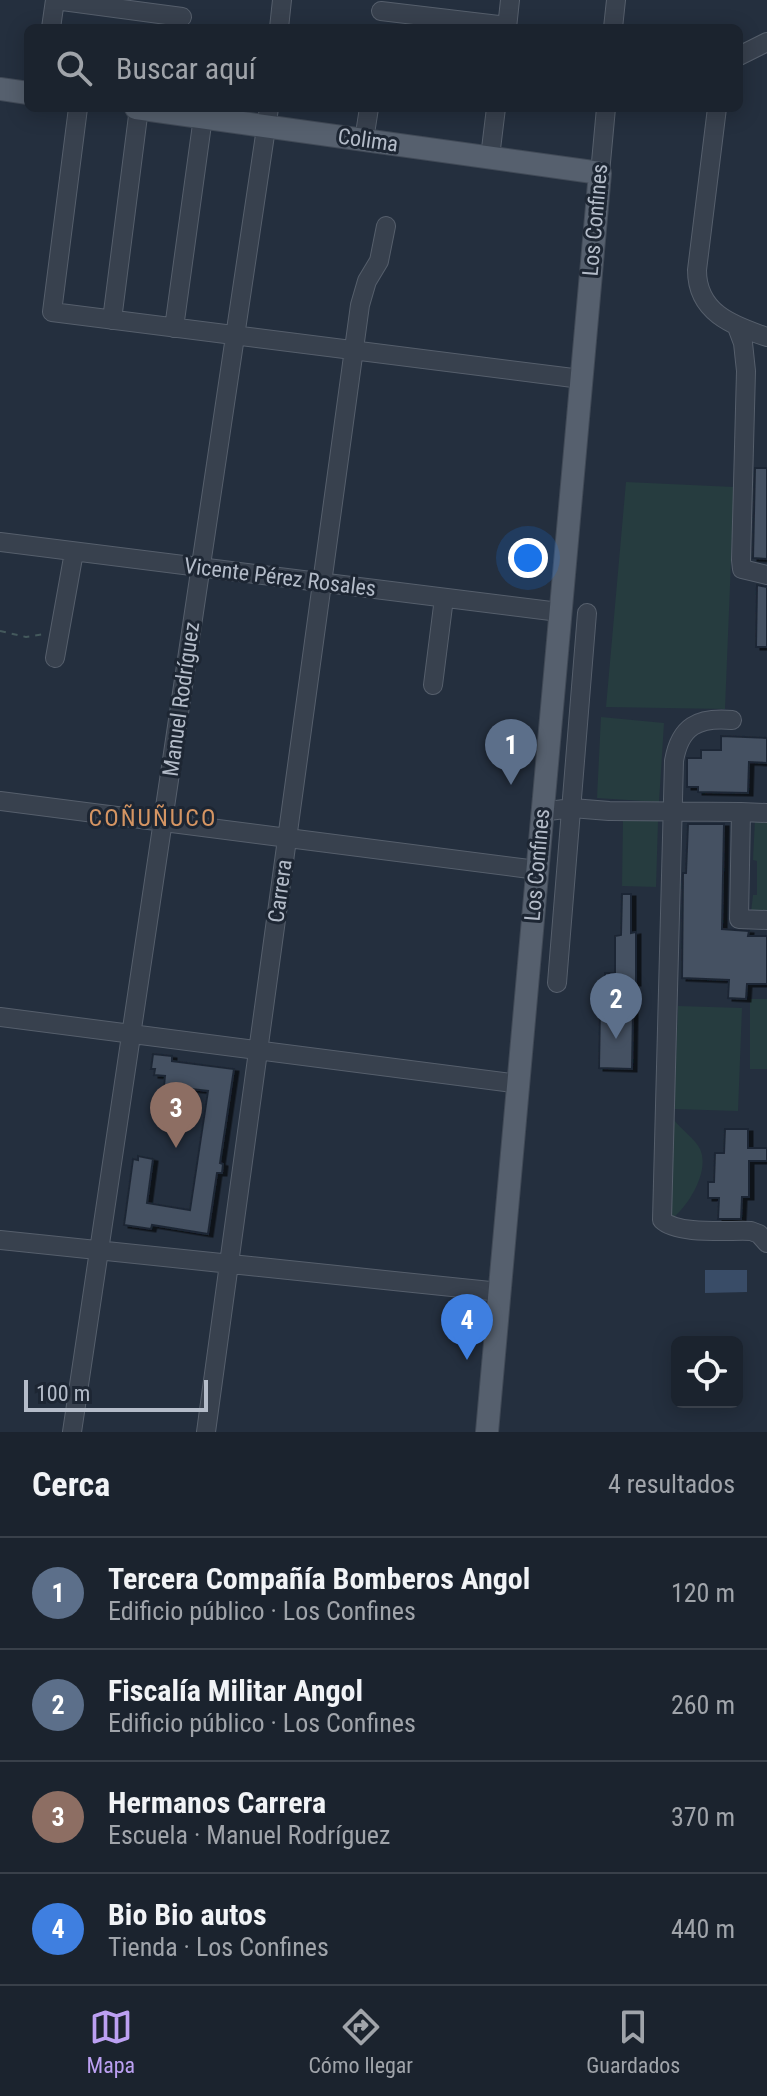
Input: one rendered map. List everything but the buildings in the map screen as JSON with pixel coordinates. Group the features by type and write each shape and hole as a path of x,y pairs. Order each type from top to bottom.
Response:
{"main road":[{"path":"0,89 24,92"},
{"name":"Colima","path":"179,112 203,117 268,117 364,140 600,173"},
{"name":"Los Confines","path":"487,1432 600,173"}],"street":[{"path":"52,24 55,0 182,15"},
{"path":"279,24 282,0"},
{"path":"507,24 510,0"},
{"path":"613,24 616,0"},
{"path":"381,13 480,24"},
{"path":"743,54 767,42"},
{"path":"77,112 52,312 581,379"},
{"path":"112,320 138,112"},
{"path":"364,140 368,112"},
{"path":"490,157 496,112"},
{"name":"Los Confines","path":"600,173 606,112"},
{"path":"717,112 697,288 705,303 737,327 765,335"},
{"path":"174,328 203,117"},
{"name":"Manuel Rodríguez","path":"72,1432 268,117"},
{"name":"Carrera","path":"206,1432 354,350 363,293 379,261 386,226"},
{"path":"737,327 743,343 746,371 742,569 767,575"},
{"name":"Vicente Pérez Rosales","path":"0,542 559,612"},
{"path":"55,658 74,552"},
{"path":"433,685 444,598"},
{"path":"557,983 587,613"},
{"path":"732,720 698,723 688,729 677,745 672,812 662,1220 667,1226 684,1229 751,1231 767,1243"},
{"path":"0,801 537,870"},
{"path":"541,812 572,808 767,813"},
{"path":"741,812 739,919 767,920"},
{"path":"0,1017 520,1084"},
{"path":"0,1240 500,1292"}],"path":[{"path":"0,631 26,637 61,626"}],"green space":[{"path":"626,482 734,487 725,709 606,707"},
{"path":"601,717 664,723 659,802 597,798"},
{"path":"755,819 767,819 767,912 751,912 753,895 757,895 757,861 753,860"},
{"path":"623,820 658,821 656,887 622,886"},
{"path":"750,999 767,999 767,1069 750,1069"},
{"path":"678,1006 742,1008 738,1111 674,1109"},
{"path":"674,1120 698,1145 702,1167 696,1187 673,1218 667,1216 670,1129"}],"water":[{"path":"705,1270 747,1270 747,1292 705,1293"}],"place":[{"name":"Tercera Compañía Bomberos Angol","path":"511,785"},
{"name":"Fiscalía Militar Angol","path":"616,1039"},
{"name":"Hermanos Carrera","path":"176,1148"},
{"name":"Bio Bio autos","path":"467,1360"}],"district":[{"name":"COÑUÑUCO","path":"153,818"}]}
